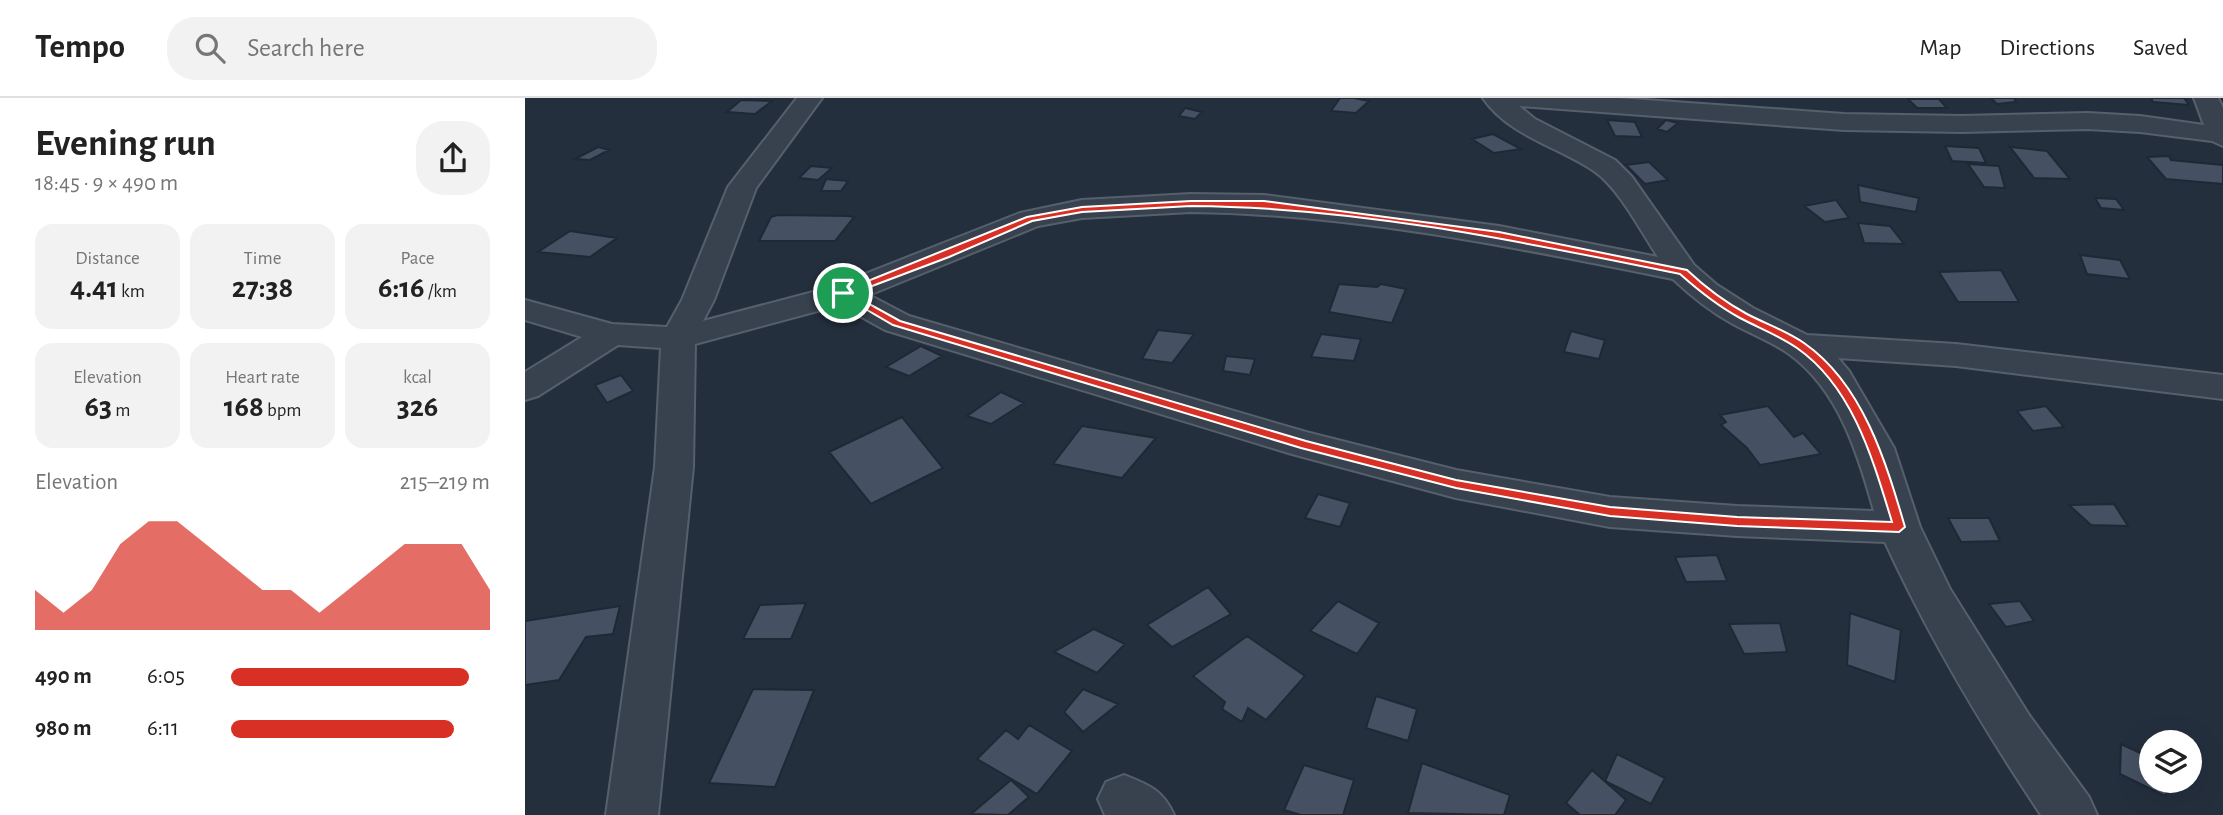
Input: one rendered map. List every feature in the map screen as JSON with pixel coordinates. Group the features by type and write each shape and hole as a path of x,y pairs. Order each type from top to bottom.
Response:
{"street":[{"path":"632,815 674,467 678,338 698,300 742,187 810,98"},
{"path":"1495,98 1526,125 1605,166 1622,183 1683,272 1706,292 1741,315 1800,345 1831,371 1875,448 1899,527 1933,599 2013,730 2071,815"},
{"path":"1514,98 1844,122 1962,124 2088,121 2140,124 2222,136"},
{"path":"2206,98 2222,136"},
{"path":"525,310 611,334 678,338 765,317 843,293 946,255 1030,219 1082,209 1191,203 1264,204 1499,234 1683,272"},
{"path":"843,293 897,323 1305,445 1456,484 1610,512 1737,521 1899,527"},
{"path":"525,388 611,334"},
{"path":"1800,345 1955,355 2223,387"}],"building":[{"path":"1340,98 1369,101 1356,113 1331,111"},
{"path":"1991,98 2014,98 2016,102 1997,104"},
{"path":"2151,98 2184,98 2189,105 2153,102"},
{"path":"1908,99 1939,99 1947,108 1917,108"},
{"path":"741,100 772,101 755,114 727,112"},
{"path":"1185,108 1202,112 1195,119 1179,116"},
{"path":"1607,120 1635,122 1642,137 1615,136"},
{"path":"1666,120 1678,123 1667,132 1657,129"},
{"path":"1493,134 1521,149 1494,153 1472,139"},
{"path":"1945,146 1979,148 1986,163 1952,161"},
{"path":"598,147 609,150 590,160 575,159"},
{"path":"2010,147 2047,151 2070,179 2034,178"},
{"path":"2169,156 2171,160 2223,165 2223,184 2166,179 2147,157"},
{"path":"1649,162 1668,180 1645,184 1626,165"},
{"path":"1968,164 1999,166 2005,188 1984,187"},
{"path":"811,166 832,168 818,180 799,178"},
{"path":"826,179 848,181 841,191 821,191"},
{"path":"1858,185 1919,198 1916,212 1860,202"},
{"path":"2095,198 2116,199 2124,210 2101,208"},
{"path":"1836,200 1849,218 1825,222 1804,206"},
{"path":"771,217 854,217 835,241 759,241"},
{"path":"1858,223 1890,226 1904,244 1864,243"},
{"path":"570,231 617,238 590,257 538,252"},
{"path":"2080,255 2120,260 2130,279 2087,274"},
{"path":"2001,270 2019,302 1958,302 1939,272"},
{"path":"1339,284 1377,287 1381,284 1406,289 1392,323 1329,312"},
{"path":"1158,330 1194,334 1172,363 1142,359"},
{"path":"1571,331 1605,340 1599,359 1564,352"},
{"path":"1321,334 1361,339 1354,361 1311,357"},
{"path":"921,346 942,356 909,376 886,367"},
{"path":"1226,356 1255,359 1250,375 1223,371"},
{"path":"621,375 633,391 607,403 595,385"},
{"path":"1001,392 1024,403 991,424 967,416"},
{"path":"1768,406 1794,437 1803,433 1821,454 1760,465 1747,448 1721,425 1726,422 1720,415"},
{"path":"2046,406 2064,427 2033,431 2017,411"},
{"path":"902,417 943,468 871,504 829,452"},
{"path":"1082,426 1156,438 1122,478 1053,464"},
{"path":"1318,494 1350,503 1340,527 1305,518"},
{"path":"2114,504 2128,526 2091,525 2069,505"},
{"path":"1948,518 1989,518 2000,541 1961,542"},
{"path":"1717,555 1727,581 1686,582 1675,557"},
{"path":"1208,587 1231,614 1172,647 1147,625"},
{"path":"1338,601 1379,623 1357,654 1310,631"},
{"path":"2020,601 2034,621 2006,627 1989,604"},
{"path":"806,603 791,639 743,639 760,605"},
{"path":"620,606 613,634 586,637 559,680 525,685 525,621"},
{"path":"1850,613 1901,630 1895,682 1847,665"},
{"path":"1780,623 1787,652 1744,654 1729,624"},
{"path":"1094,629 1125,644 1097,673 1054,652"},
{"path":"1247,636 1305,676 1266,720 1248,708 1242,722 1222,709 1225,702 1193,676"},
{"path":"753,689 814,690 775,787 709,783"},
{"path":"1083,689 1118,704 1083,732 1064,712"},
{"path":"1376,696 1417,709 1408,741 1366,728"},
{"path":"1029,725 1072,751 1037,794 977,759 1006,730 1018,739"},
{"path":"2121,744 2139,752 2139,783 2120,774"},
{"path":"1617,754 1665,778 1651,804 1605,781"},
{"path":"1422,763 1510,795 1504,815 1408,813"},
{"path":"1304,765 1354,780 1343,815 1301,815 1284,810"},
{"path":"1592,770 1626,800 1615,815 1580,815 1566,803"},
{"path":"1011,780 1029,797 1008,815 971,814"}],"route":[{"path":"1191,203 1264,204 1499,234 1683,272 1706,292 1741,315 1800,345 1831,371 1875,448 1899,527 1737,521 1610,512 1456,484 1305,445 897,323 843,293 946,255 1030,219 1082,209 1191,203"}]}
